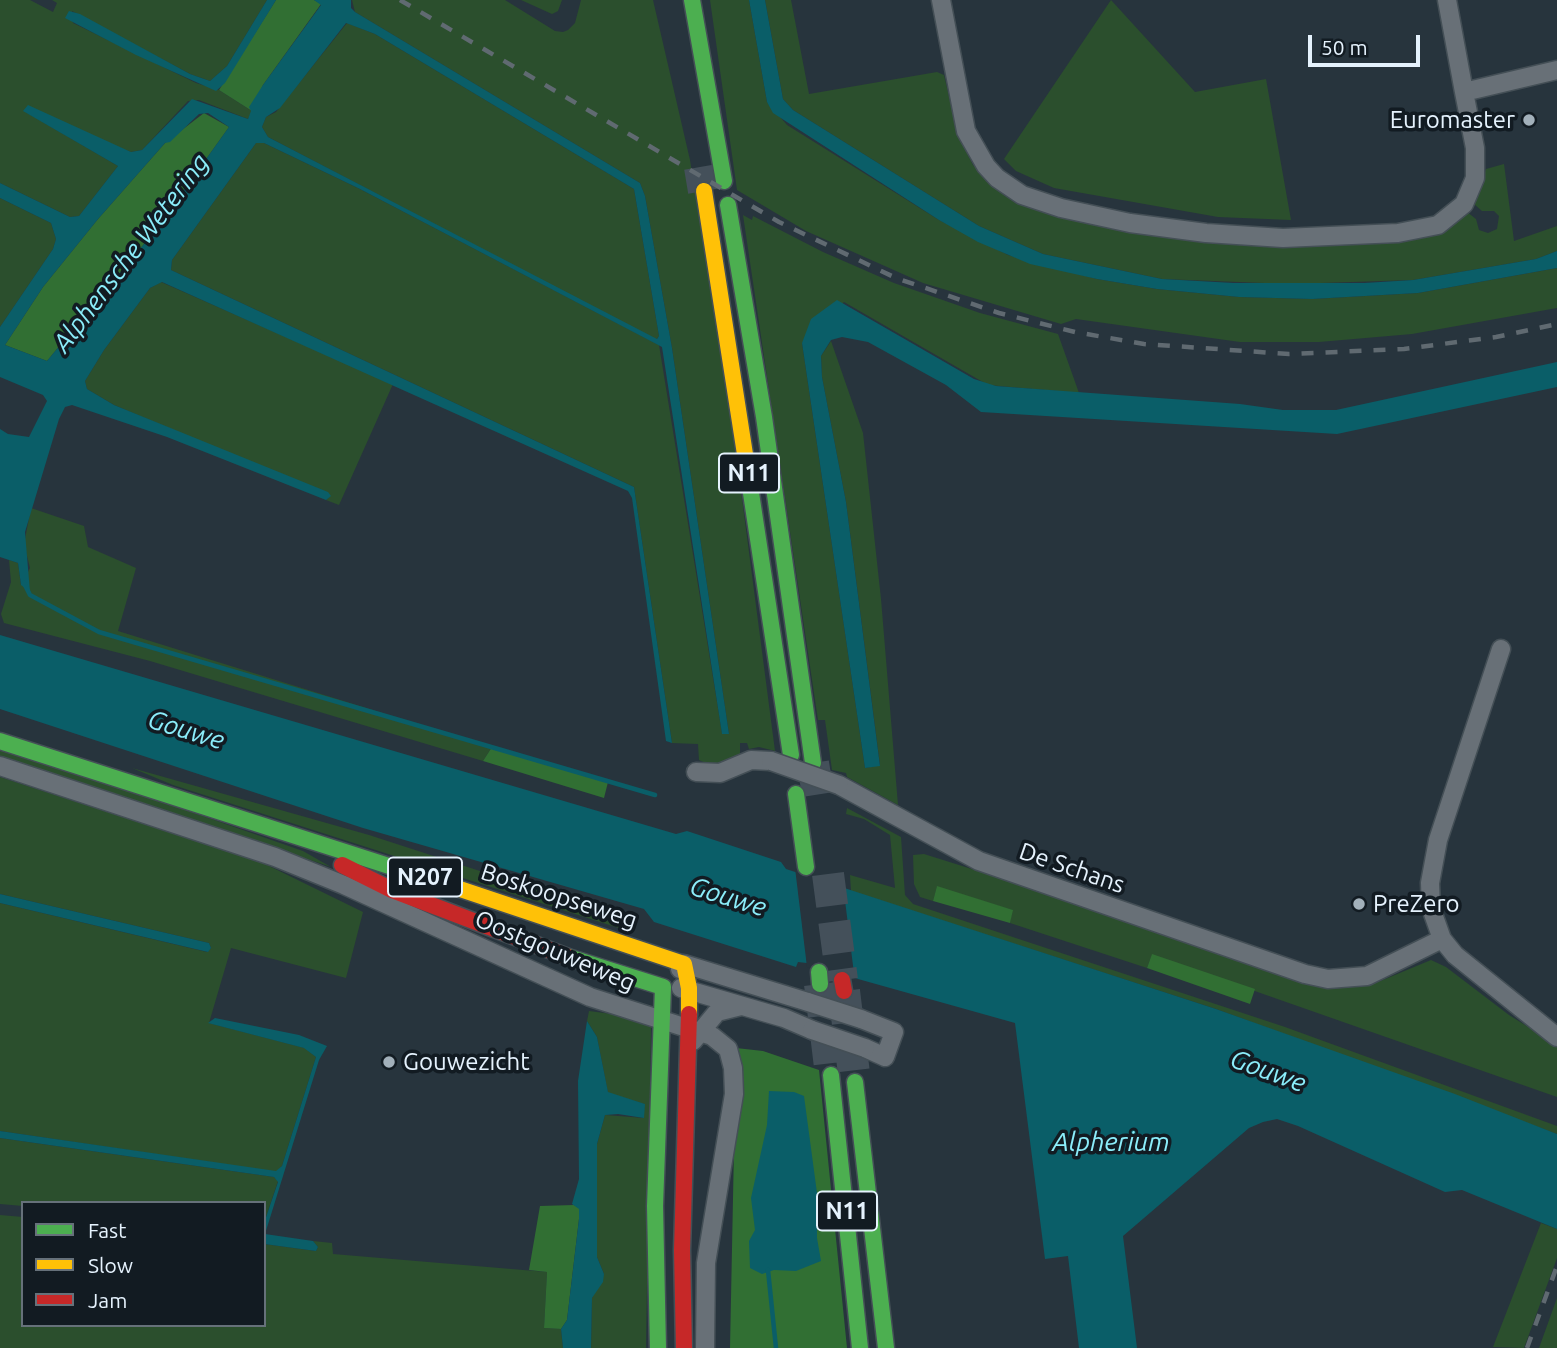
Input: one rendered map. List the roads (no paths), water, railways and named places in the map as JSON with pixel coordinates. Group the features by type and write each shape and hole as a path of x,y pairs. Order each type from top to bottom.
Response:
{"main road":[{"path":"692,0 724,180"},
{"name":"N11","path":"704,191 790,755"},
{"name":"N11","path":"728,205 766,430 813,762"},
{"name":"Boskoopseweg","path":"0,741 684,964"},
{"path":"796,794 806,867"},
{"name":"Boskoopseweg","path":"257,824 392,890 547,950 663,987"},
{"path":"684,964 694,1030"},
{"path":"635,979 655,1005 660,1020"},
{"path":"657,1348 655,1206 663,987"},
{"path":"684,1348 682,1250 689,1046"},
{"name":"N11","path":"831,1075 860,1348"},
{"name":"N11","path":"855,1083 886,1348"}],"street":[{"path":"941,0 965,131 986,166 1009,188 1061,208 1130,223 1206,233 1283,238 1398,233 1438,225 1464,204 1475,178 1475,148 1447,0"},
{"path":"1464,92 1557,71"},
{"path":"1501,649 1438,840 1430,883 1431,908 1442,939 1473,972 1557,1037"},
{"name":"De Schans","path":"696,772 720,773 751,760 771,761 839,785 979,861 1305,974 1328,979 1367,976 1442,939"},
{"name":"Oostgouweweg","path":"0,766 275,857 344,885 590,997 712,1036 728,1049 733,1081 706,1263 705,1348"},
{"path":"663,987 684,964"},
{"name":"Boskoopseweg","path":"663,987 689,988 784,1018 886,1057 894,1032 862,1019 684,964"},
{"path":"689,1046 694,1030 717,1013 741,1006"}],"water":[{"path":"267,0 276,0 225,83 216,91 136,55 65,18 69,11 80,14 190,74 210,81 227,66"},
{"path":"314,0 351,0 351,8 355,12 640,183 645,196 672,348 729,734 722,734 662,347 360,189 264,143 256,143 172,260 171,270 634,487 672,743 666,741 632,498 628,491 162,282 150,288 104,350 85,381 87,389 114,405 328,492 331,496 326,500 167,437 72,405 65,407 59,419 25,532 30,592 21,585 18,563 0,557 0,429 8,434 29,437 47,401 43,395 0,377 0,327 53,249 56,239 51,223 0,198 0,183 70,217 79,216 118,166 23,111 28,105 131,152 142,150 192,99 248,119 251,111 249,107 263,85 321,5","holes":["346,23 375,34 634,189 659,336 657,339 268,137 262,127 266,117 280,108","208,113 229,127 154,232 47,361 5,345 43,287 98,219 165,143 170,142 199,114"]},
{"path":"749,0 765,0 783,99 793,110 979,226 1043,254 1162,279 1234,283 1364,283 1413,280 1536,259 1557,251 1557,268 1418,293 1312,299 1239,297 1157,289 1030,264 978,242 939,220 773,113 767,102"},
{"path":"837,300 974,379 996,386 1240,404 1283,410 1336,410 1557,362 1557,387 1337,434 981,412 946,385 868,342 842,337 831,340 821,356 822,377 846,502 880,766 865,768 802,343 811,319"},
{"path":"0,635 676,834 687,831 781,862 786,869 1216,1009 1455,1094 1557,1134 1557,1229 1462,1190 1445,1192 1298,1126 1277,1119 1263,1122 1249,1128 1123,1236 1137,1348 1079,1348 1068,1256 1045,1259 1015,1023 858,979 824,965 798,962 796,967 654,922 644,909 363,828 0,709"},
{"path":"0,894 209,943 211,948 208,952 0,903"},
{"path":"215,1018 299,1035 327,1046 319,1060 266,1231 266,1217 278,1182 274,1177 0,1138 0,1131 276,1171 282,1166 316,1057 304,1048 208,1023"},
{"path":"587,1021 597,1037 608,1092 645,1104 644,1118 605,1115 597,1144 597,1257 604,1274 603,1282 592,1298 591,1348 563,1348 561,1329 567,1320 579,1219 579,1209 572,1204 579,1179 578,1081"},
{"path":"769,1091 794,1092 804,1096 817,1193 817,1238 821,1261 796,1271 774,1270 762,1274 750,1268 749,1241 755,1230 751,1198 767,1125"},
{"path":"266,1234 313,1241 318,1247 316,1251 266,1244"}],"waterway":[{"path":"24,583 30,595 99,632 655,795"},
{"path":"768,1270 776,1348"}],"tunnel":[{"path":"700,167 704,191"},
{"path":"813,763 819,801"},
{"path":"828,874 842,980"},
{"path":"820,984 831,1075"},
{"path":"844,991 855,1082"}],"railway":[{"path":"400,0 779,222 896,278 999,313 1075,332 1144,344 1289,354 1404,349 1496,337 1557,324"},
{"path":"1527,1348 1557,1266"}],"place":[{"name":"Euromaster","path":"1529,120"},
{"name":"PreZero","path":"1359,904"},
{"name":"Gouwezicht","path":"389,1062"}],"water label":[{"name":"Alphensche Wetering","path":"131,253"},
{"name":"Gouwe","path":"186,730"},
{"name":"Gouwe","path":"728,897"},
{"name":"Gouwe","path":"1268,1071"},
{"name":"Alpherium","path":"1111,1142"}]}
